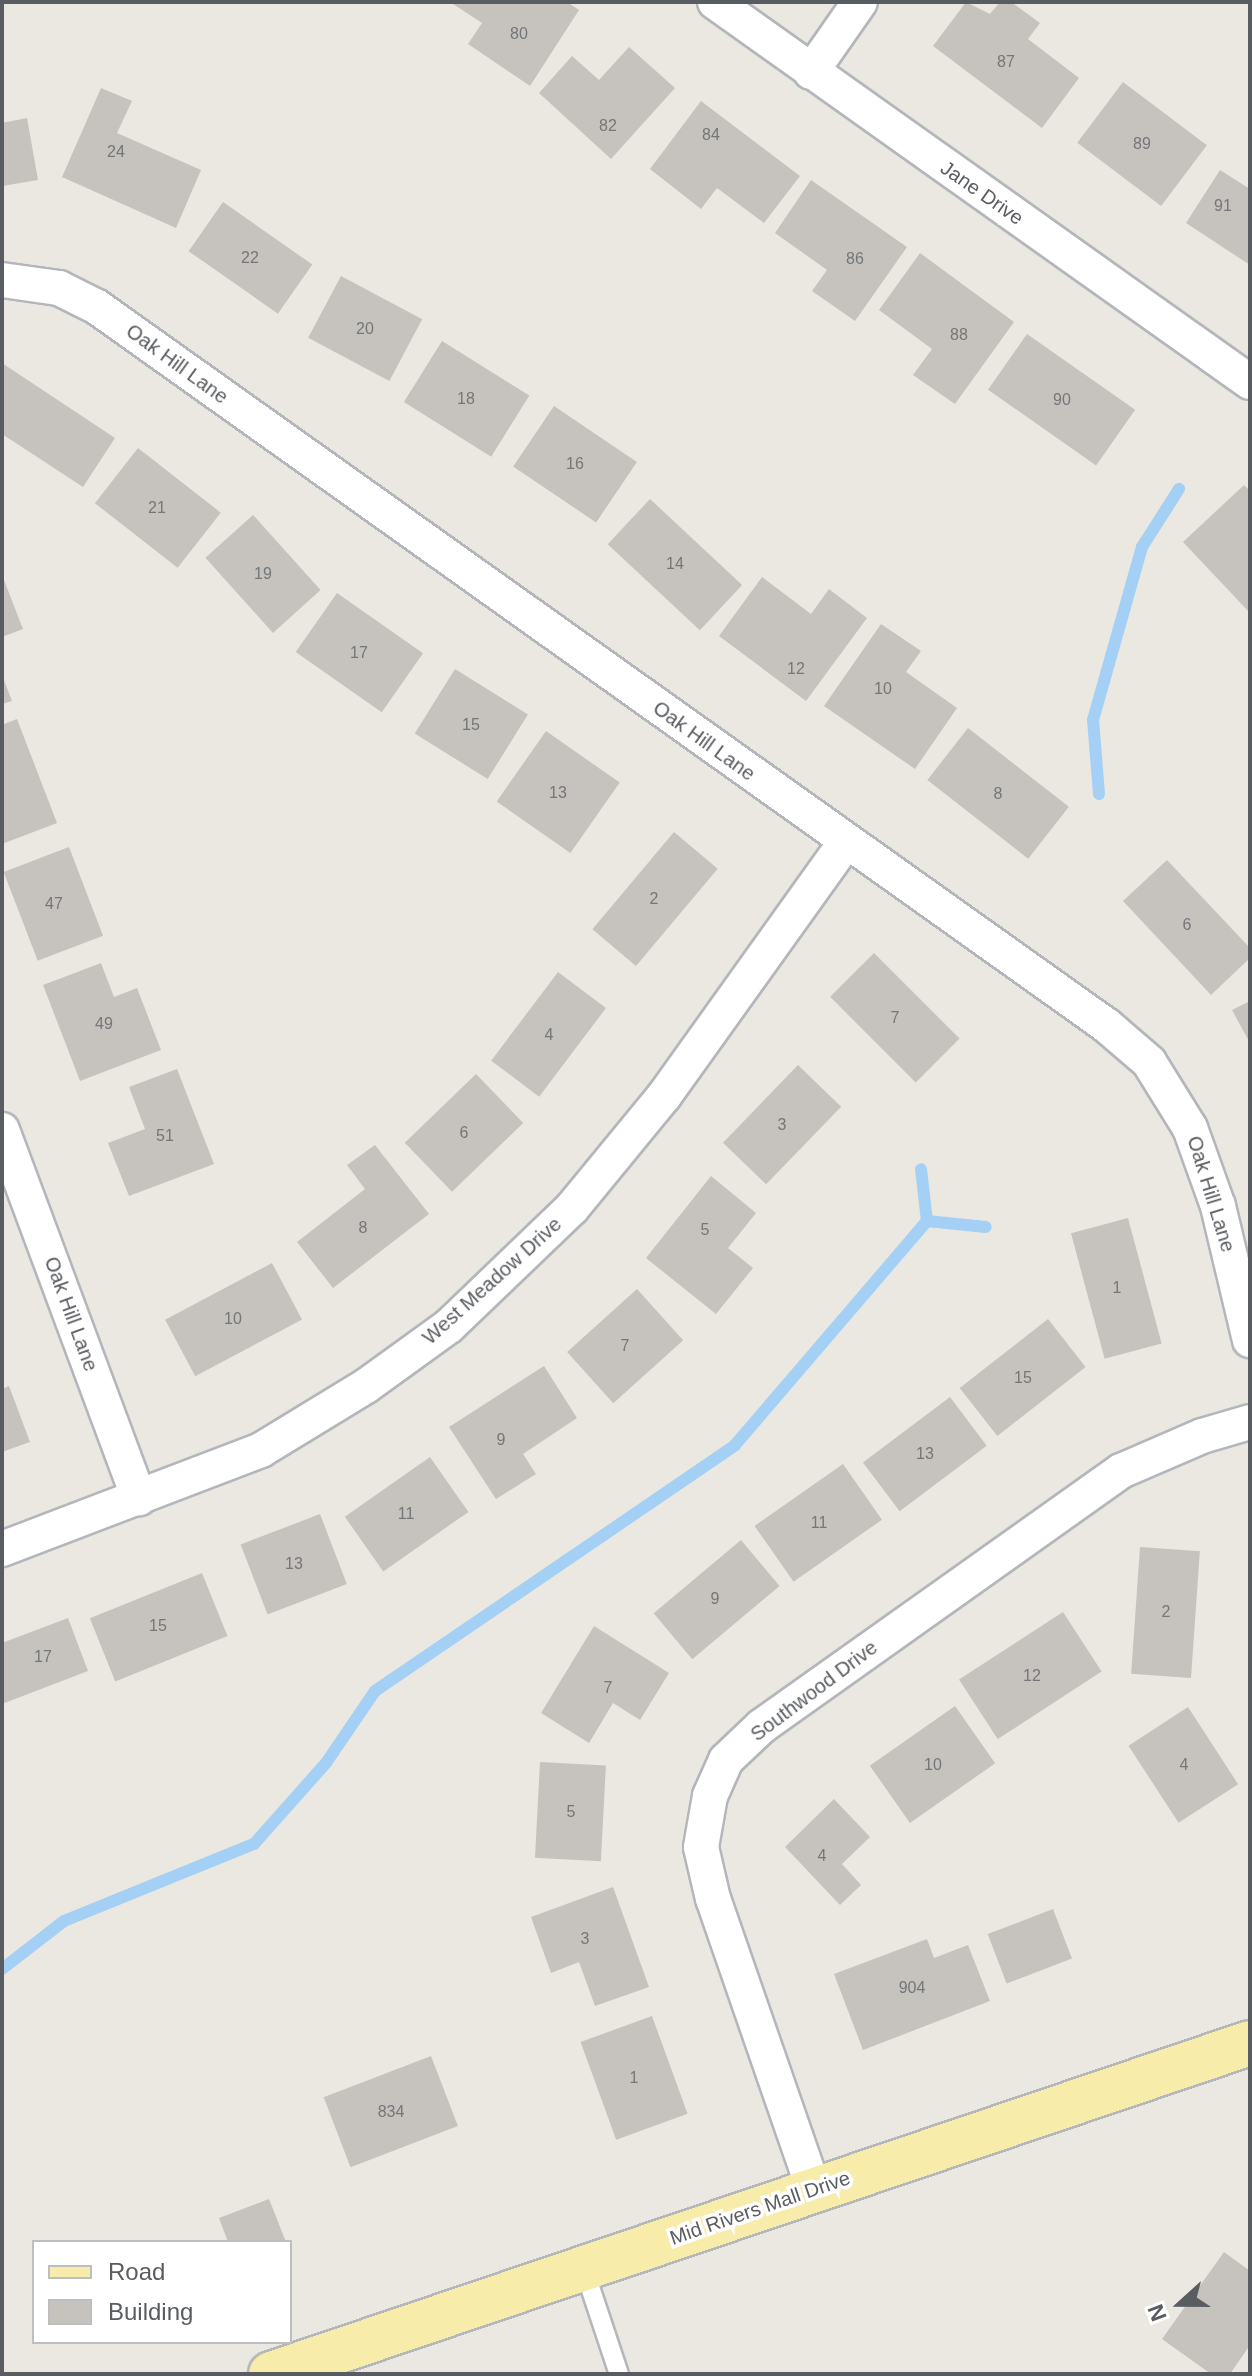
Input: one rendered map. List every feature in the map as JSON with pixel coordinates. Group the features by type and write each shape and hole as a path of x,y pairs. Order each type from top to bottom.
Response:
{"main road":[{"name":"Mid Rivers Mall Drive","path":"271,2374 1250,2043"}],"street":[{"name":"Jane Drive","path":"715,2 1250,382"},
{"path":"811,72 860,2"},
{"name":"Oak Hill Lane","path":"2,280 59,288 97,307 1106,1025 1149,1062 1190,1128 1218,1206 1250,1340"},
{"name":"West Meadow Drive","path":"2,1549 261,1450 366,1386 449,1326 572,1208 664,1096 846,842"},
{"name":"Oak Hill Lane","path":"2,1130 139,1498"},
{"name":"Southwood Drive","path":"814,2190 713,1899 701,1847 710,1796 726,1760 762,1726 1121,1471 1202,1436 1250,1422"}],"lane":[{"path":"584,2269 619,2374"}],"building":[{"path":"450,2 567,2 579,10 530,86 468,44 482,23"},
{"path":"966,2 990,14 1000,2 1011,2 1040,23 1028,39 1079,78 1042,128 933,46"},
{"path":"629,47 675,88 611,159 539,93 572,56 599,80"},
{"path":"1123,82 1207,145 1161,206 1077,143"},
{"path":"101,88 132,101 117,133 201,170 176,228 62,177"},
{"path":"701,101 800,176 764,223 717,188 701,209 650,169"},
{"path":"27,118 38,180 2,186 2,123"},
{"path":"1220,170 1250,189 1250,265 1186,223"},
{"path":"811,180 907,247 855,321 812,291 827,270 775,233"},
{"path":"223,202 312,265 278,314 189,251"},
{"path":"920,253 1014,322 955,404 913,375 932,349 879,310"},
{"path":"341,276 422,319 389,381 308,338"},
{"path":"1027,334 1135,410 1096,465 988,390"},
{"path":"442,341 529,396 491,457 404,402"},
{"path":"2,363 115,438 83,487 2,434"},
{"path":"554,406 637,462 596,522 513,467"},
{"path":"138,448 221,513 178,568 95,503"},
{"path":"1244,485 1250,491 1250,613 1183,542"},
{"path":"650,499 742,585 700,630 608,544"},
{"path":"253,515 321,590 273,633 205,558"},
{"path":"2,575 23,629 2,637"},
{"path":"762,577 811,614 829,589 867,618 806,701 719,636"},
{"path":"337,593 423,653 382,712 296,652"},
{"path":"881,624 921,651 906,672 957,708 915,769 824,706"},
{"path":"455,669 528,715 488,779 415,733"},
{"path":"2,675 12,701 2,704"},
{"path":"17,719 57,823 2,844 2,725"},
{"path":"968,728 1069,807 1028,859 927,780"},
{"path":"546,731 620,783 570,853 497,801"},
{"path":"674,832 718,869 636,966 592,929"},
{"path":"69,847 103,936 38,961 4,872"},
{"path":"1167,860 1250,948 1250,958 1211,995 1123,901"},
{"path":"874,953 960,1039 916,1082 830,997"},
{"path":"101,963 114,997 137,988 161,1050 80,1081 43,985"},
{"path":"558,972 606,1008 539,1097 491,1061"},
{"path":"1250,1001 1250,1043 1232,1010"},
{"path":"798,1065 841,1107 766,1184 723,1143"},
{"path":"177,1069 214,1164 129,1196 108,1143 145,1129 129,1087"},
{"path":"476,1074 523,1123 452,1192 405,1143"},
{"path":"375,1145 429,1214 333,1288 297,1242 365,1189 347,1165"},
{"path":"711,1176 756,1213 728,1248 753,1268 716,1314 646,1258"},
{"path":"1128,1218 1162,1344 1105,1359 1071,1233"},
{"path":"272,1263 302,1320 195,1376 165,1320"},
{"path":"637,1289 683,1340 613,1403 567,1352"},
{"path":"1048,1319 1086,1367 997,1436 960,1388"},
{"path":"544,1366 577,1418 523,1454 536,1474 496,1499 449,1427"},
{"path":"9,1386 30,1442 2,1452 2,1389"},
{"path":"950,1397 987,1446 900,1511 863,1463"},
{"path":"430,1457 468,1512 383,1572 345,1517"},
{"path":"843,1464 882,1520 794,1582 755,1526"},
{"path":"320,1514 347,1584 268,1614 241,1544"},
{"path":"741,1540 780,1586 692,1659 654,1613"},
{"path":"1140,1547 1200,1551 1191,1678 1131,1674"},
{"path":"202,1573 227,1636 115,1681 90,1618"},
{"path":"1063,1612 1102,1672 998,1739 959,1680"},
{"path":"68,1618 88,1671 2,1704 2,1643"},
{"path":"594,1626 669,1673 640,1720 613,1703 589,1743 541,1713"},
{"path":"955,1706 995,1763 910,1823 870,1766"},
{"path":"1188,1707 1238,1784 1179,1823 1128,1746"},
{"path":"540,1762 606,1765 601,1861 535,1858"},
{"path":"834,1799 870,1837 842,1864 861,1885 840,1905 785,1847"},
{"path":"613,1887 649,1987 595,2006 579,1962 551,1973 531,1917"},
{"path":"1053,1909 1072,1958 1007,1984 988,1934"},
{"path":"927,1939 934,1958 968,1945 990,2001 863,2050 834,1974"},
{"path":"652,2016 688,2114 616,2140 581,2042"},
{"path":"431,2056 458,2126 351,2167 324,2097"},
{"path":"269,2199 285,2240 227,2240 219,2218"},
{"path":"1224,2252 1250,2271 1250,2345 1230,2374 1211,2374 1162,2339"}],"waterway":[{"path":"1099,794 1093,720 1142,547 1179,489"},
{"path":"2,1969 64,1921 254,1844 326,1763 375,1691 735,1445 927,1221 921,1169"},
{"path":"927,1221 986,1227"}]}
